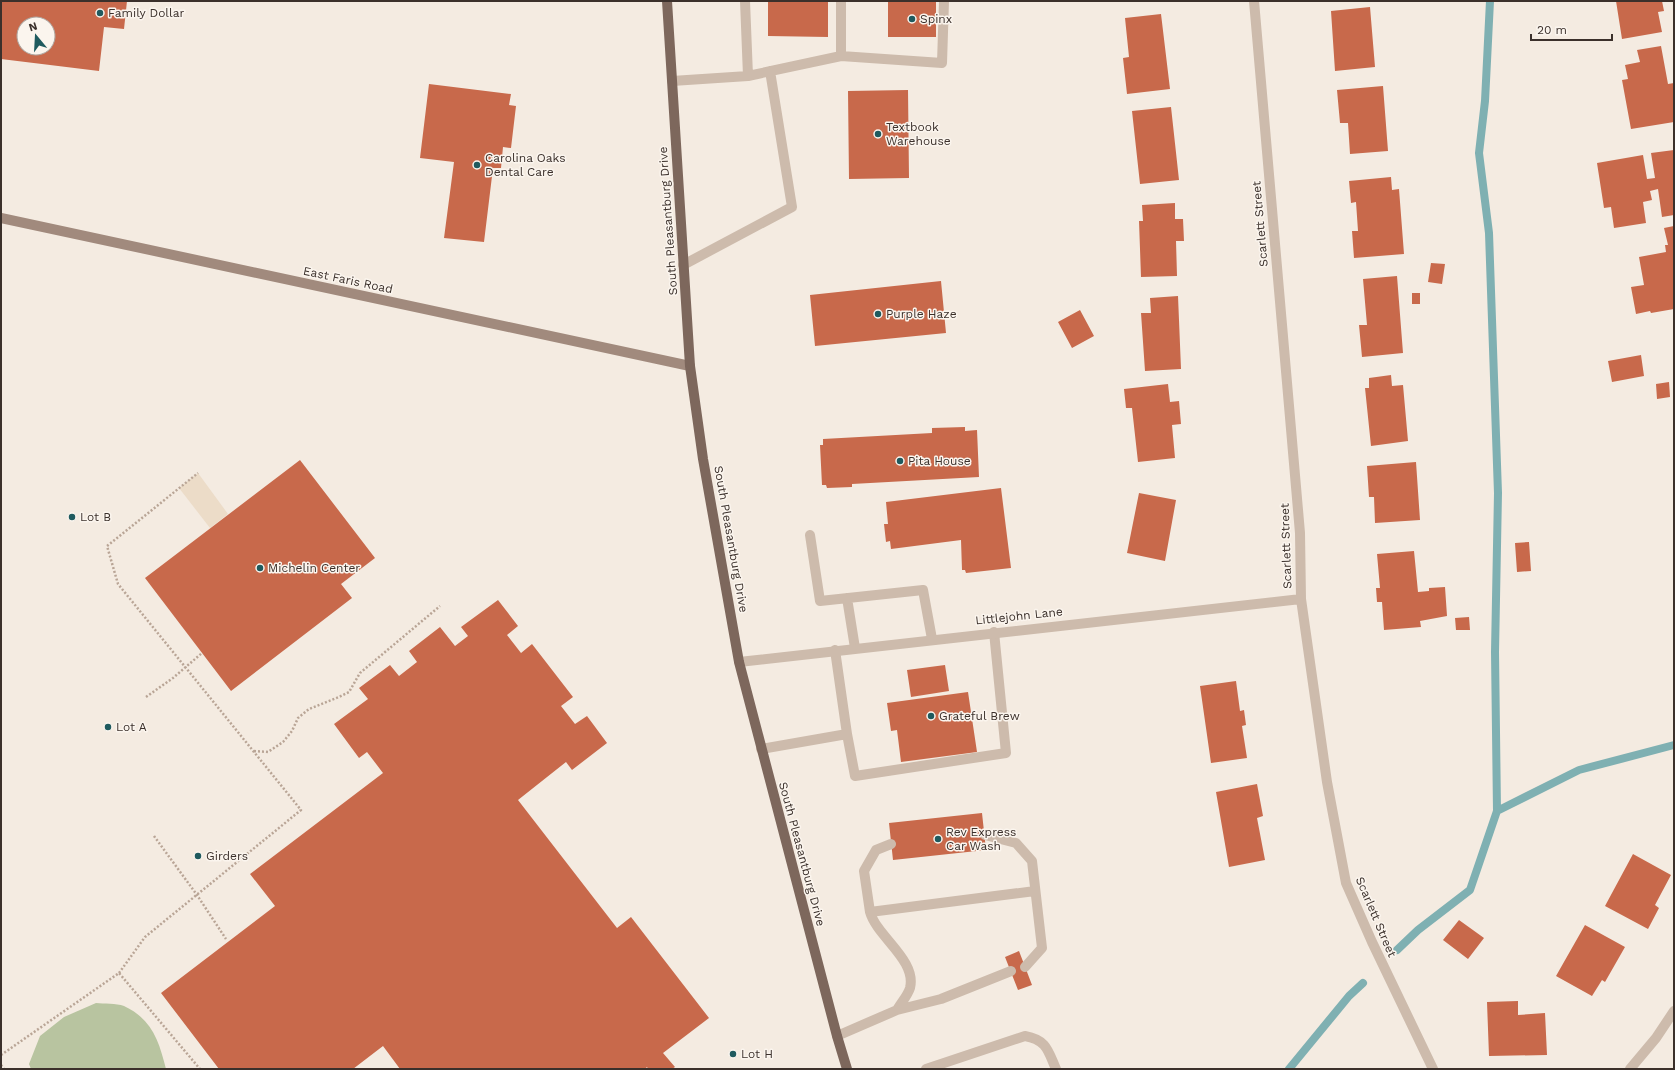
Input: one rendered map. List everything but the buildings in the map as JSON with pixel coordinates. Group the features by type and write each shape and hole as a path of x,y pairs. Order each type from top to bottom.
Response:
{"main road":[{"name":"South Pleasantburg Drive","path":"667,1 690,366 703,459 739,662 837,1036 847,1069"},
{"name":"East Faris Road","path":"1,218 690,366"}],"street":[{"path":"745,1 748,76"},
{"path":"841,1 841,56"},
{"path":"672,81 748,76 841,56 942,63 944,1"},
{"name":"Scarlett Street","path":"1254,1 1300,533 1301,599 1327,782 1346,882 1372,942 1433,1069"},
{"path":"683,265 792,207 770,71"},
{"path":"810,535 820,601 923,590 932,639"},
{"path":"847,598 855,648"},
{"name":"Littlejohn Lane","path":"739,662 994,632 1301,599"},
{"path":"835,650 847,734 855,776 1006,753 994,632"},
{"path":"761,748 847,734"},
{"path":"985,835 1016,843 1032,861 1042,948 1025,967"},
{"path":"891,844 876,850 864,871 870,912 873,922 903,959 911,976 910,989 897,1010"},
{"path":"870,912 1035,892"},
{"path":"837,1036 897,1010 941,999 1010,971"},
{"path":"1630,1069 1656,1038 1674,1011"},
{"path":"926,1069 1025,1036 1037,1038 1045,1045 1056,1069"}],"path":[{"path":"1,1055 119,973 145,937 301,810 118,584 107,546 198,473"},
{"path":"254,751 268,752 283,742 292,731 298,718 309,709 349,692 360,673 440,606"},
{"path":"146,697 202,653"},
{"path":"154,836 197,895 226,939"},
{"path":"119,973 200,1069"},
{"path":"1,1065 4,1069"}],"green space":[{"path":"96,1003 121,1005 134,1011 141,1017 148,1024 157,1040 166,1069 31,1069 29,1064 40,1036 64,1017"}],"shaded area":[{"path":"198,473 228,514 210,528 179,488"}],"waterway":[{"path":"1397,950 1418,930 1470,890 1497,811 1495,652 1498,493 1489,233 1479,153 1485,101 1490,1"},
{"path":"1497,811 1579,770 1674,745"},
{"path":"1289,1069 1349,996 1363,983"}],"place":[{"name":"Family Dollar","path":"100,13"},
{"name":"Spinx","path":"912,19"},
{"name":"Textbook Warehouse","path":"878,134"},
{"name":"Carolina Oaks Dental Care","path":"477,165"},
{"name":"Purple Haze","path":"878,314"},
{"name":"Pita House","path":"900,461"},
{"name":"Lot B","path":"72,517"},
{"name":"Michelin Center","path":"260,568"},
{"name":"Grateful Brew","path":"931,716"},
{"name":"Lot A","path":"108,727"},
{"name":"Rev Express Car Wash","path":"938,839"},
{"name":"Girders","path":"198,856"},
{"name":"Lot H","path":"733,1054"}]}
